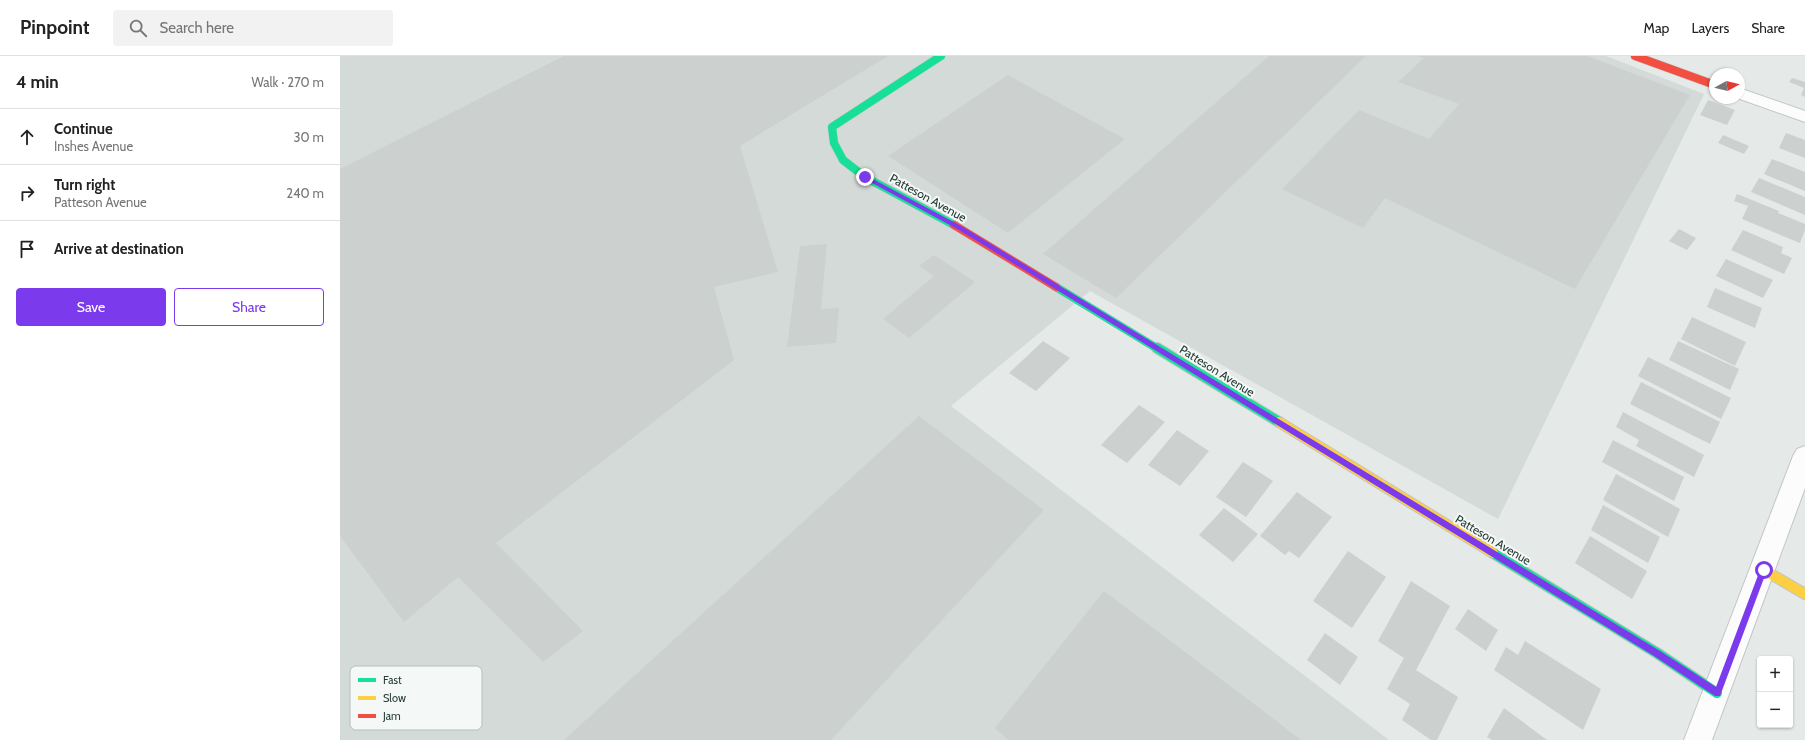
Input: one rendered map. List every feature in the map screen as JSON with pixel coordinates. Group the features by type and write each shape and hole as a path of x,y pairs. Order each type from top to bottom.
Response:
{"street":[{"name":"Patteson Avenue","path":"941,56 832,127 834,143 843,160 865,177 974,237 1657,653 1717,693"},
{"path":"1635,56 1709,83"},
{"path":"1745,96 1805,117"},
{"path":"1698,740 1764,570 1805,456"},
{"path":"1764,570 1805,594"}],"shaded area":[{"path":"340,56 1606,56 1704,94 1498,519 1090,291 951,406 1389,740 340,740"}],"building":[{"path":"564,56 888,56 740,146 778,272 714,287 734,360 496,543 583,631 543,662 458,577 404,622 340,536 340,169"},
{"path":"1269,56 1366,56 1116,298 1043,254"},
{"path":"1418,56 1587,56 1690,95 1575,289 1385,198 1363,228 1282,189 1359,110 1429,139 1459,104 1398,82 1424,58"},
{"path":"1008,75 1125,139 1008,233 888,156"},
{"path":"1792,78 1805,82 1805,97 1801,95 1804,88 1789,82"},
{"path":"1708,100 1709,104 1719,104 1735,110 1727,125 1700,115"},
{"path":"1786,133 1805,140 1805,158 1779,148"},
{"path":"1723,135 1749,146 1744,154 1718,143"},
{"path":"1772,159 1805,172 1805,191 1764,174"},
{"path":"1759,178 1805,197 1805,215 1751,192"},
{"path":"1737,194 1779,211 1778,213 1805,224 1805,230 1800,243 1742,219 1748,206 1734,201"},
{"path":"1679,229 1696,238 1687,250 1669,241"},
{"path":"1743,230 1783,247 1781,253 1792,258 1784,274 1731,250"},
{"path":"827,244 821,309 839,308 836,343 787,347 800,246"},
{"path":"934,255 975,282 909,338 883,319 934,276 919,266"},
{"path":"1726,259 1773,280 1763,298 1716,276"},
{"path":"1715,288 1762,308 1755,328 1707,307"},
{"path":"1692,317 1746,342 1735,366 1681,339"},
{"path":"1043,341 1070,358 1036,391 1009,373"},
{"path":"1678,341 1739,369 1730,390 1669,360"},
{"path":"1648,357 1731,398 1721,419 1638,376"},
{"path":"1641,382 1720,422 1710,444 1630,404"},
{"path":"1139,405 1165,422 1127,463 1101,445"},
{"path":"1623,412 1704,455 1694,477 1636,446 1639,440 1616,427"},
{"path":"919,416 1044,510 831,740 564,740"},
{"path":"1177,430 1209,451 1180,486 1148,465"},
{"path":"1613,440 1684,477 1674,501 1602,462"},
{"path":"1243,462 1273,481 1246,517 1216,497"},
{"path":"1616,474 1680,509 1668,537 1603,500"},
{"path":"1297,492 1332,517 1299,558 1289,551 1285,555 1260,536"},
{"path":"1603,505 1660,537 1648,563 1591,530"},
{"path":"1224,508 1258,534 1233,562 1199,535"},
{"path":"1590,536 1647,571 1632,599 1575,563"},
{"path":"1348,551 1386,577 1352,628 1313,601"},
{"path":"1411,581 1450,606 1416,670 1458,697 1437,740 1431,740 1402,720 1410,704 1387,689 1404,658 1378,641"},
{"path":"1104,591 1301,740 1008,740 995,728"},
{"path":"1468,609 1498,630 1486,651 1455,629"},
{"path":"1325,633 1358,657 1340,685 1307,660"},
{"path":"1525,641 1601,689 1583,730 1494,670 1506,647 1518,655"},
{"path":"1504,708 1547,740 1492,740 1487,737"}],"traffic: fast":[{"path":"941,56 832,127 834,143 843,160 865,177 954,225"},
{"path":"1056,287 1279,422"},
{"path":"1493,553 1657,653 1717,693"}],"traffic: slow":[{"path":"1279,422 1493,553"},
{"path":"1764,570 1805,594"}],"traffic: jam":[{"path":"1635,56 1709,83"},
{"path":"954,225 1056,287"}],"route":[{"path":"865,177 961,229 1657,653 1717,693 1764,570"}]}
